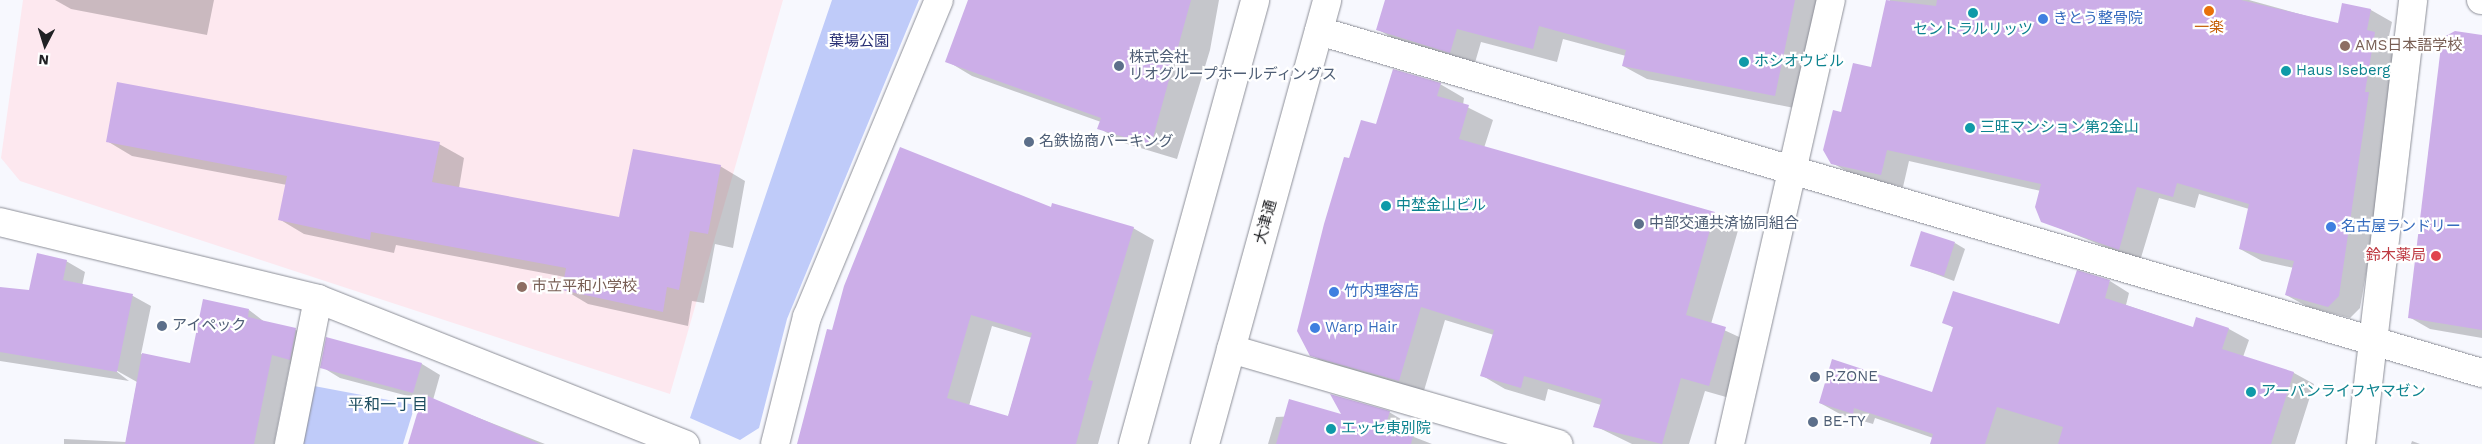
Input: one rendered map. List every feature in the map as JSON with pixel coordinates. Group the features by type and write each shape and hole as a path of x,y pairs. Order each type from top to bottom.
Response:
{"street":[{"path":"775,444 807,318 939,0"},
{"path":"1134,444 1254,0"},
{"name":"大津通","path":"1205,444 1327,0"},
{"path":"1730,444 1830,0"},
{"path":"2361,444 2413,0"},
{"path":"1319,31 1791,171 2372,339 2482,373"},
{"path":"0,222 318,299 673,441"},
{"path":"290,444 318,299"},
{"path":"1231,348 1559,444"}],"shaded area":[{"name":"市立平和小学校","path":"23,0 783,0 670,394 20,181 1,158"}],"green space":[{"name":"葉場公園","path":"832,0 919,0 787,319 759,428 740,440 690,418"},
{"path":"314,386 415,405 403,444 303,444"}],"building":[{"path":"968,0 1191,0 1151,145 1097,129 1101,118 945,62"},
{"path":"1385,0 1795,0 1775,96 1622,66 1626,50 1539,26 1533,49 1457,29 1450,53 1376,30"},
{"path":"1886,0 1936,6 1937,0 2241,0 2338,23 2342,3 2371,9 2367,30 2375,32 2365,92 2369,92 2339,296 2328,307 2285,295 2294,261 2239,249 2249,204 2177,183 2173,197 2137,187 2119,250 2041,222 2035,207 2041,184 1887,150 1881,175 1831,164 1823,150 1833,110 1841,112 1853,63 1871,67"},
{"path":"2455,31 2482,35 2482,330 2408,318 2442,38"},
{"path":"1393,69 1441,83 1437,96 1469,105 1459,139 1715,212 1686,315 1726,327 1709,386 1681,378 1662,444 1593,427 1602,399 1524,376 1521,388 1480,376 1494,330 1421,307 1399,381 1310,356 1297,331 1324,224 1344,157 1349,158 1361,120 1376,124"},
{"path":"117,82 440,142 432,182 619,217 633,149 721,165 708,234 690,231 679,290 667,287 663,312 562,290 566,268 371,232 370,240 278,220 287,176 106,142"},
{"path":"900,147 1051,207 1052,203 1134,227 1088,380 1093,381 1076,444 797,444 827,329 832,330 844,286","holes":["971,315 1032,333 1008,416 947,398"]},
{"path":"1921,231 1955,242 1944,276 1910,266"},
{"path":"37,253 67,260 63,280 133,294 117,372 0,352 0,287 29,290"},
{"path":"2077,270 2110,280 2105,298 2193,327 2196,317 2229,328 2222,349 2294,372 2271,444 2058,444 2063,427 1997,407 1985,444 1930,444 1933,434 1854,408 1853,414 1819,403 1832,359 1932,392 1953,327 1942,323 1953,291 2059,324"},
{"path":"203,299 249,309 248,317 296,328 290,360 272,355 254,444 125,444 142,353 190,363"},
{"path":"326,337 422,363 413,393 320,368"},
{"path":"423,394 540,444 408,444"},
{"name":"エッセ東別院","path":"1330,394 1390,411 1385,428 1413,436 1411,444 1276,444 1289,399 1341,414"}],"place":[{"name":"一楽","path":"2209,11"},
{"name":"セントラルリッツ","path":"1973,13"},
{"name":"きとう整骨院","path":"2043,19"},
{"name":"AMS日本語学校","path":"2345,46"},
{"name":"ホシオウビル","path":"1744,62"},
{"name":"株式会社 リオグループホールディングス","path":"1119,66"},
{"name":"Haus Iseberg","path":"2286,71"},
{"name":"三旺マンション第2金山","path":"1970,128"},
{"name":"名鉄協商パーキング","path":"1029,142"},
{"name":"中埜金山ビル","path":"1386,206"},
{"name":"中部交通共済協同組合","path":"1639,224"},
{"name":"名古屋ランドリー","path":"2331,227"},
{"name":"鈴木薬局","path":"2436,256"},
{"name":"市立平和小学校","path":"522,287"},
{"name":"竹内理容店","path":"1334,292"},
{"name":"アイペック","path":"162,326"},
{"name":"Warp Hair","path":"1315,328"},
{"name":"P.ZONE","path":"1815,377"},
{"name":"アーバンライフヤマゼン","path":"2251,392"},
{"name":"BE-TY","path":"1813,422"},
{"name":"エッセ東別院","path":"1331,429"}],"district":[{"name":"平和一丁目","path":"388,405"}]}
